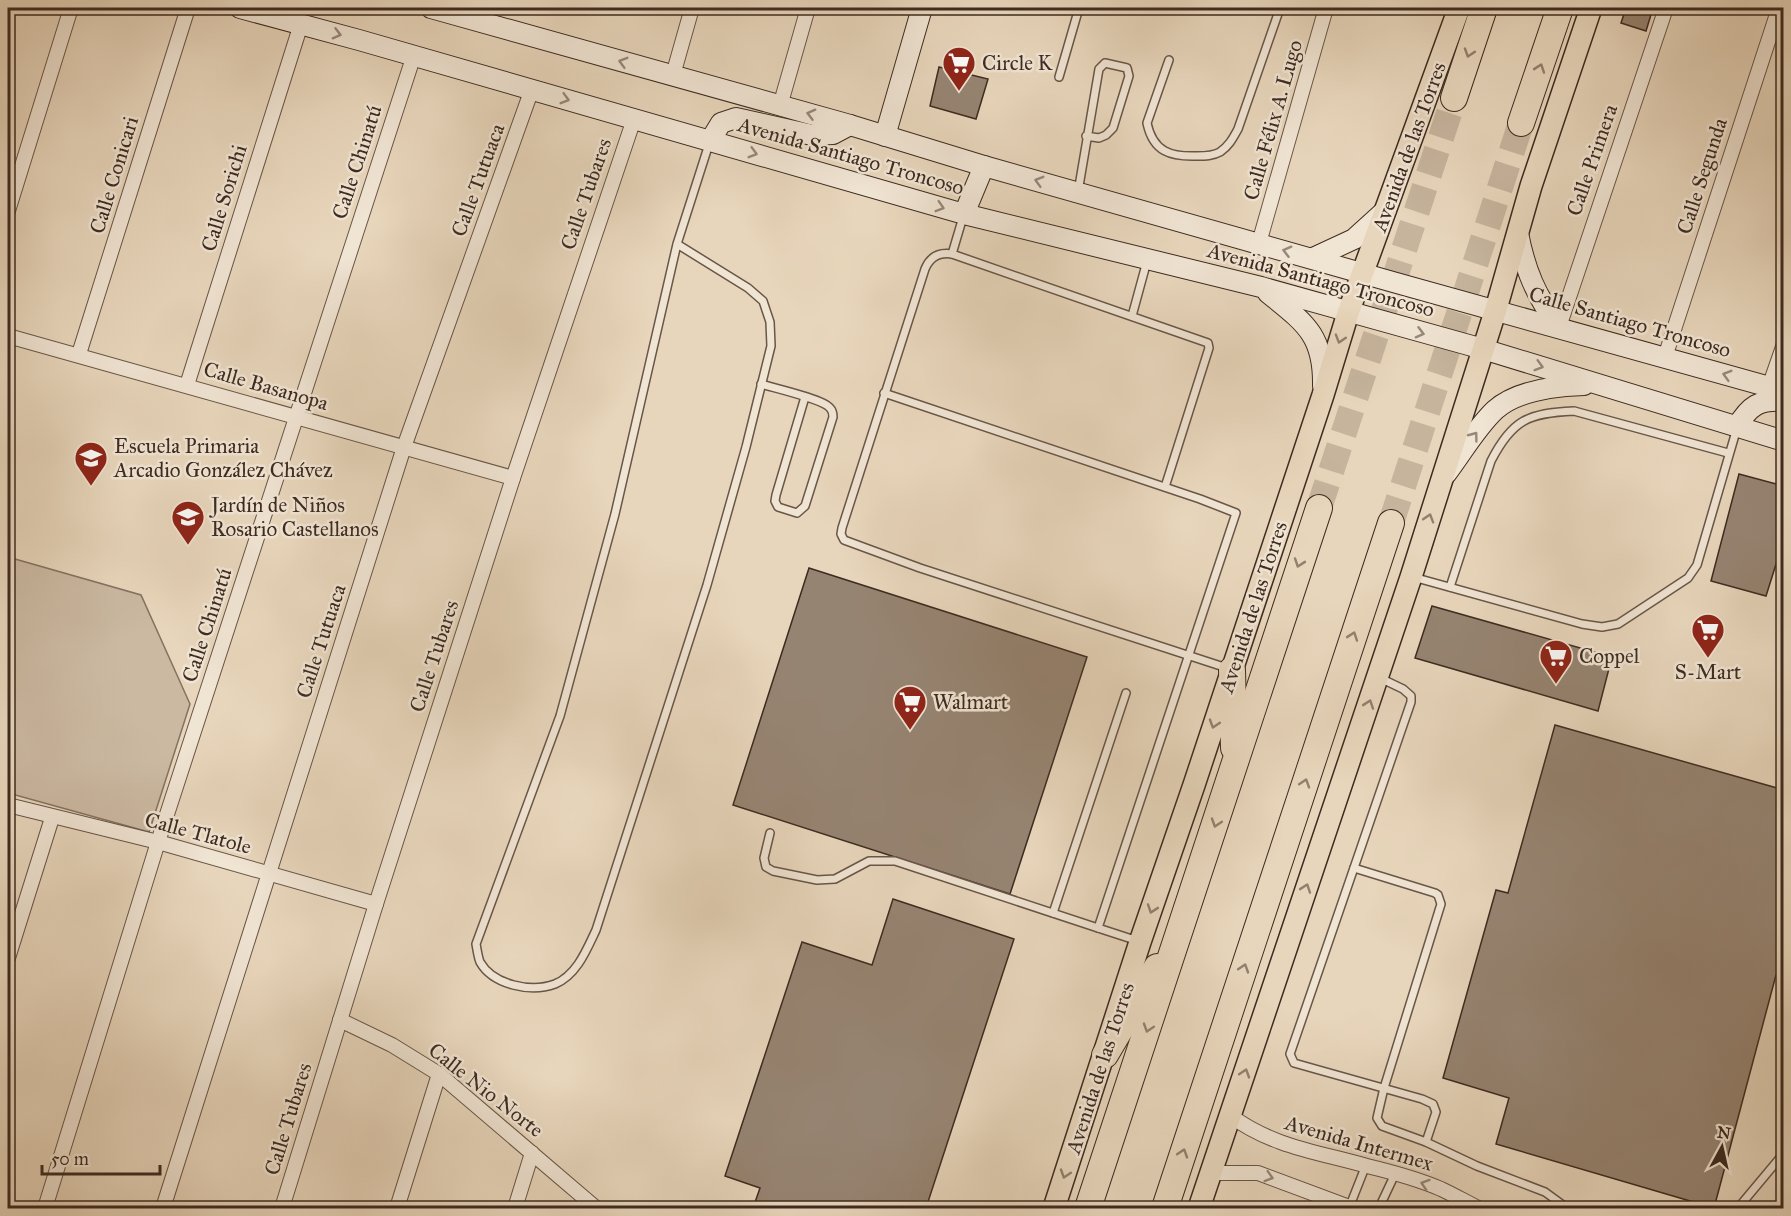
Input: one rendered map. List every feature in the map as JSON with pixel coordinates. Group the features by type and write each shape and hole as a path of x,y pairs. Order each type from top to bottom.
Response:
{"highway":[{"name":"Avenida de las Torres","path":"1454,98 1484,8"},
{"path":"1521,123 1560,8"},
{"name":"Avenida de las Torres","path":"1088,1209 1234,768 1247,676 1294,579 1319,507"},
{"path":"1164,1209 1390,523"},
{"path":"1105,1055 1183,923"}],"main road":[{"name":"Avenida Santiago Troncoso","path":"240,8 414,55 964,214 1262,288 1483,350"},
{"name":"Avenida Santiago Troncoso","path":"431,8 850,125 984,166 1463,301"},
{"path":"885,136 922,8"},
{"name":"Avenida de las Torres","path":"1054,1209 1140,942 1247,676 1323,395 1348,313 1459,8"},
{"path":"1199,1209 1411,577 1496,309 1532,186 1591,8"},
{"path":"710,141 721,123 736,118 812,135 833,134 850,125"},
{"path":"964,214 984,166"},
{"path":"1313,258 1354,239 1387,208"},
{"path":"1518,233 1523,261 1529,277 1546,310 1558,327"},
{"path":"1262,288 1297,316 1310,330 1318,345 1323,364 1323,395"},
{"name":"Calle Santiago Troncoso","path":"1463,301 1665,357 1779,393"},
{"path":"1483,350 1784,441"},
{"path":"1439,483 1496,409 1523,395 1554,387 1600,384"},
{"path":"1737,427 1752,406 1779,393"}],"street":[{"path":"8,211 71,8"},
{"name":"Calle Conicari","path":"80,354 189,8"},
{"path":"673,75 692,8"},
{"path":"780,106 808,8"},
{"name":"Calle Félix A. Lugo","path":"1259,243 1326,8"},
{"name":"Calle Primera","path":"1558,327 1666,8"},
{"name":"Calle Segunda","path":"1665,357 1779,8"},
{"name":"Calle Sorichi","path":"187,386 301,24"},
{"name":"Calle Chinatú","path":"45,1209 158,842 414,55"},
{"name":"Calle Tutuaca","path":"163,1209 404,447 532,90"},
{"name":"Calle Tubares","path":"282,1209 376,904 513,478 634,118"},
{"name":"Calle Basanopa","path":"8,336 80,354 296,418 513,478"},
{"path":"1779,393 1784,345"},
{"name":"Calle Tlatole","path":"8,806 158,842 376,904"},
{"path":"8,958 52,818"},
{"name":"Calle Nio Norte","path":"340,1020 392,1045 439,1074 596,1209"},
{"path":"397,1209 439,1074"},
{"name":"Avenida Intermex","path":"1231,1116 1264,1137 1311,1152 1366,1165 1441,1189 1478,1209"},
{"path":"515,1209 532,1153"},
{"path":"1211,1173 1258,1173 1350,1208"}],"lane":[{"path":"1059,77 1079,8"},
{"path":"1169,60 1148,123 1149,133 1160,147 1176,157 1211,156 1220,153 1231,142 1238,129 1280,8"},
{"path":"1077,192 1086,136 1099,69 1105,63 1126,68 1129,76 1113,128 1099,138 1086,136"},
{"path":"677,244 748,288 763,302 770,322 771,346 707,585 596,930 583,958 556,984 534,987 511,985 491,975 480,961 476,944 560,716 615,514 677,244 710,141"},
{"path":"952,254 964,214"},
{"path":"1166,487 1209,345 1206,341 1013,277 952,254 946,254 934,256 929,260 884,393 841,534 844,540 920,568 1190,655 1247,676"},
{"path":"1132,316 1148,259"},
{"path":"761,384 805,397 824,403 831,409 833,417 805,506 797,513 778,507 775,501 805,397"},
{"path":"884,393 1166,487 1236,513 1098,928"},
{"path":"1450,587 1491,461 1500,443 1512,428 1528,419 1574,411 1728,453"},
{"path":"1411,577 1582,624 1602,627 1618,624 1688,578 1693,572 1737,427"},
{"path":"1378,676 1403,689 1411,696 1412,702 1290,1054 1294,1064 1433,1104 1436,1112 1426,1142"},
{"path":"1053,913 1126,693"},
{"path":"770,833 764,858 766,867 773,871 817,880 835,879 869,861 895,861 1140,942"},
{"path":"1354,868 1434,893 1440,898 1441,904 1377,1118 1382,1126 1545,1192 1567,1209"},
{"path":"1738,1209 1784,1153"},
{"path":"1350,1208 1366,1165"},
{"path":"1379,1209 1395,1174"}],"shaded area":[{"path":"8,557 141,595 190,704 149,832 8,793"}],"building":[{"path":"1626,8 1653,8 1646,31 1621,23"},
{"name":"Circle K","path":"939,67 988,79 976,119 930,106"},
{"path":"1739,474 1784,486 1784,545 1778,543 1777,561 1766,596 1711,581"},
{"name":"Walmart","path":"809,568 1087,657 1010,894 733,805"},
{"name":"Coppel","path":"1432,606 1612,657 1598,711 1415,658"},
{"path":"1555,725 1777,788 1784,793 1784,977 1776,975 1714,1208 1496,1144 1509,1098 1443,1078 1496,890 1508,893"},
{"path":"893,899 1014,939 926,1208 753,1208 760,1188 725,1176 802,942 872,965"}],"tunnel":[{"path":"1319,508 1454,98"},
{"path":"1391,523 1521,123"}],"place":[{"name":"Circle K","path":"959,92"},
{"name":"Escuela Primaria Arcadio González Chávez","path":"91,487"},
{"name":"Jardín de Niños Rosario Castellanos","path":"188,546"},
{"name":"S-Mart","path":"1708,659"},
{"name":"Coppel","path":"1556,685"},
{"name":"Walmart","path":"910,731"}]}
